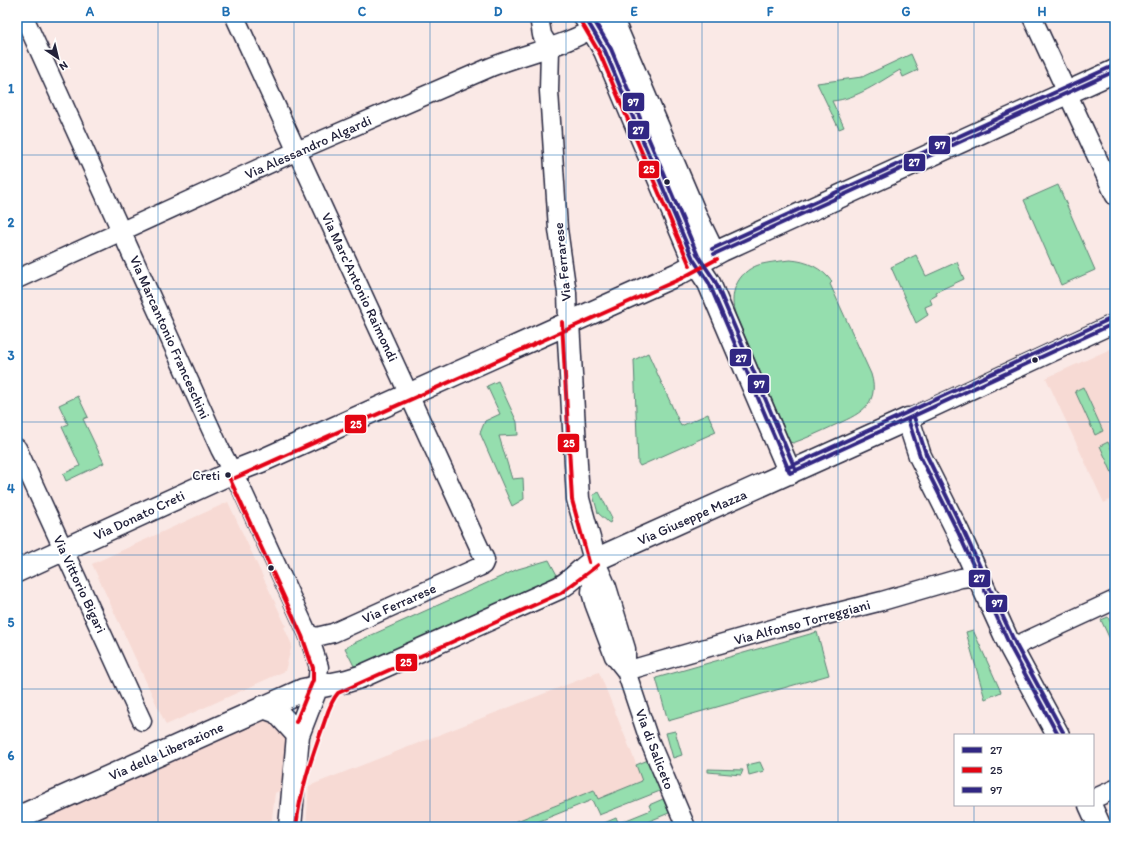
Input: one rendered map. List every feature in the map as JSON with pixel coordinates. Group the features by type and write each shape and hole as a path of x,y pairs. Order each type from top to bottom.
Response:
{"main road":[{"path":"600,20 697,219 707,258 709,282 790,473"},
{"name":"Via Donato Creti","path":"17,571 233,472 261,461 410,394 1068,94 1115,71"},
{"name":"Via Ferrarese","path":"568,322 578,499 595,560"},
{"path":"908,419 920,456 943,501 1010,648 1057,734"},
{"name":"Via Giuseppe Mazza","path":"595,560 908,419"},
{"path":"290,827 298,735 317,686 342,682 360,676 559,588 565,585 595,560"},
{"path":"292,802 327,698 332,690 342,682"},
{"name":"Via della Liberazione","path":"17,818 263,707 303,690 317,686"},
{"path":"263,707 277,712 298,735"},
{"path":"1090,806 1100,827"}],"street":[{"name":"Via Marcantonio Franceschini","path":"24,17 220,449 233,472 308,634 320,670 317,686"},
{"name":"Via Marc'Antonio Raimondi","path":"235,17 484,557"},
{"name":"Via Ferrarese","path":"539,17 542,35 550,48 549,91 557,223 567,293 568,322"},
{"path":"1032,17 1115,196"},
{"name":"Via Alessandro Algardi","path":"17,279 297,151 510,59 550,48 600,20"},
{"path":"908,419 1115,323"},
{"name":"Via Vittorio Bigari","path":"17,448 142,721"},
{"name":"Via Ferrarese","path":"308,634 316,637 332,633 483,565 484,557"},
{"name":"Via di Saliceto","path":"595,560 591,592 594,603 614,656 626,671 649,740 686,827"},
{"name":"Via Alfonso Torreggiani","path":"626,671 779,627 882,601 961,578 978,576"},
{"path":"1010,648 1115,600"},
{"path":"1094,799 1115,789"}],"shaded area":[{"path":"1115,347 1115,497 1104,503 1046,378"},
{"path":"228,502 286,626 284,627 292,645 285,671 166,725 92,564"},
{"path":"599,672 643,781 598,799 594,790 502,827 306,827 309,786"},
{"path":"266,715 289,733 283,789 275,793 271,827 17,827"}],"green space":[{"path":"911,54 918,70 903,77 900,70 876,85 859,93 841,100 832,101 844,127 839,129 817,83 862,77"},
{"path":"1058,185 1095,270 1061,285 1024,200"},
{"path":"916,255 926,276 957,262 964,279 936,292 937,295 930,299 932,304 925,307 928,315 916,323 891,267"},
{"path":"790,260 814,266 824,273 832,282 830,284 871,374 873,385 873,394 870,402 865,408 850,418 793,443 790,442 735,313 733,305 733,297 738,282 748,271 762,264"},
{"path":"648,353 681,426 708,414 716,432 640,466 638,463 634,360"},
{"path":"498,381 517,422 518,435 499,436 512,479 523,478 524,499 512,506 480,433 485,421 500,414 487,386"},
{"path":"1083,387 1103,431 1095,435 1075,391"},
{"path":"78,396 88,417 83,419 104,463 66,481 63,474 80,466 62,427 68,424 59,405"},
{"path":"1108,442 1115,458 1115,474 1113,475 1100,446"},
{"path":"599,492 612,518 610,523 598,513 593,495"},
{"path":"549,560 558,577 357,666 354,666 345,648 518,569"},
{"path":"1108,617 1115,632 1115,650 1101,620"},
{"path":"973,630 1001,692 985,699 966,632"},
{"path":"817,632 829,675 668,721 656,678"},
{"path":"675,731 682,755 673,758 666,733"},
{"path":"648,760 660,791 599,815 592,800 525,827 502,827 594,790 598,799 642,781 636,765"},
{"path":"760,762 764,771 749,775 747,765"},
{"path":"708,769 743,770 741,775 708,772"},
{"path":"663,799 669,813 635,827 603,827 602,824 616,818 619,823 651,810 649,805"}],"transit line":[{"name":"27","path":"585,17 605,51 693,259 709,283 790,473"},
{"name":"97","path":"592,17 611,49 698,256 715,281 796,471"},
{"name":"25","path":"580,20 600,54 690,266"},
{"name":"97","path":"712,249 1113,66"},
{"name":"27","path":"714,254 1115,71"},
{"name":"25","path":"235,478 680,279 717,259"},
{"name":"97","path":"787,468 1112,318"},
{"name":"25","path":"562,322 572,500 589,562"},
{"name":"27","path":"790,473 1115,323"},
{"name":"97","path":"914,417 926,454 1016,645 1063,732"},
{"name":"27","path":"908,419 920,456 958,532 1011,648 1057,734"},
{"name":"25","path":"228,475 302,636 313,668 313,680 296,722"},
{"name":"25","path":"296,827 300,801 310,763 329,709 338,693 561,593 598,565"}],"place":[{"name":"Creti","path":"228,475"}]}
